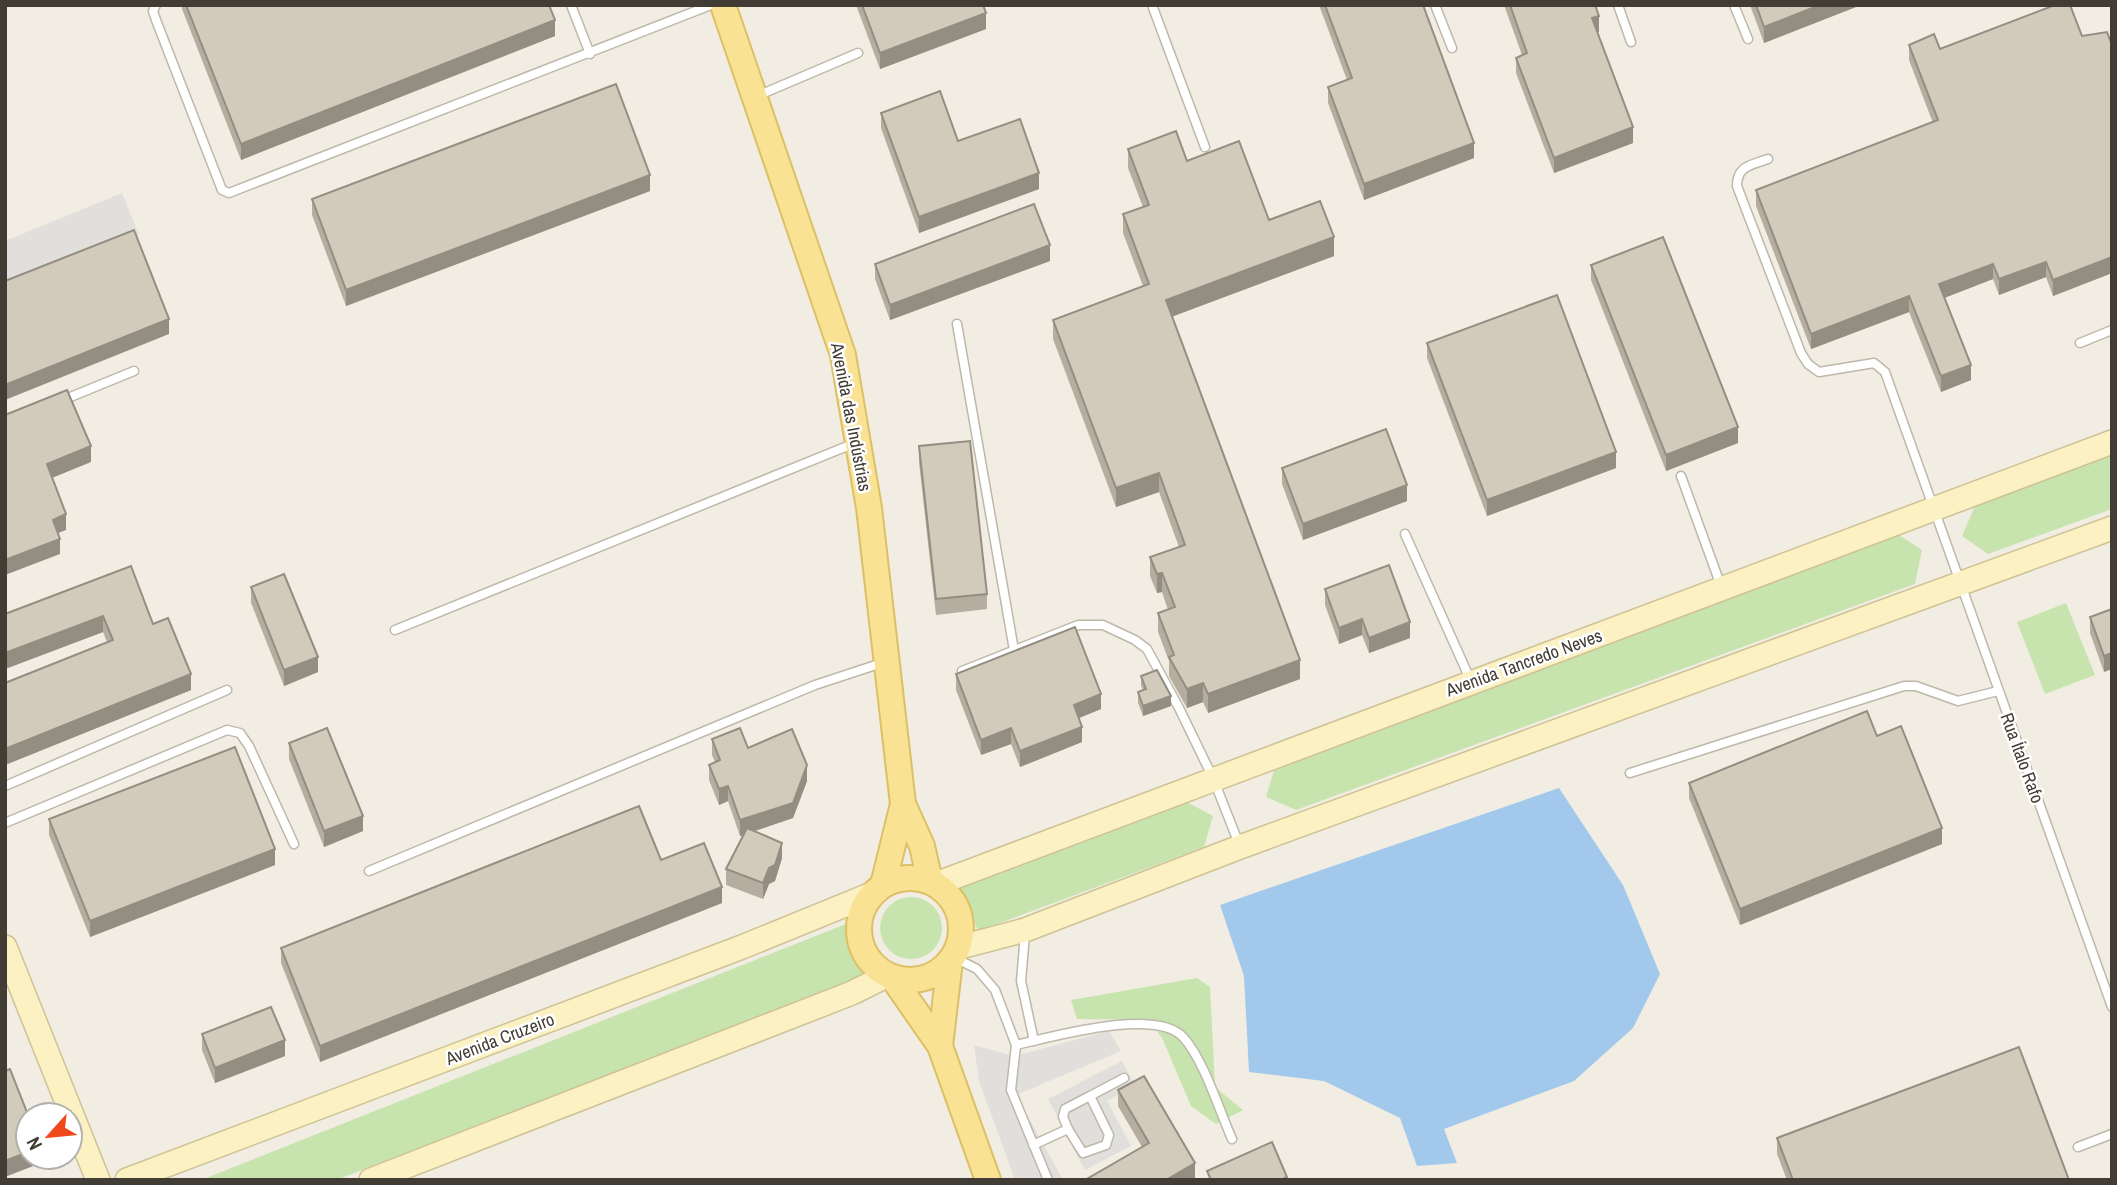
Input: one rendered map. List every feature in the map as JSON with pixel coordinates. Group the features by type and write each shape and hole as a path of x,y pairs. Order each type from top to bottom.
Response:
{"main road":[{"name":"Avenida das Indústrias","path":"723,5 843,355 858,442 888,661 903,804"},
{"name":"Avenida Tancredo Neves","path":"933,882 2112,442"},
{"path":"371,1180 890,976 908,980 923,978 938,972 953,955 1240,847 2112,528"},
{"path":"903,804 922,846 933,882 955,906 960,920 940,1046"},
{"path":"903,804 878,889 861,916 860,940 866,956 890,976 940,1046 988,1180"},
{"path":"878,889 909,878 933,882"},
{"name":"Avenida Cruzeiro","path":"127,1180 742,947 878,889"},
{"path":"5,947 98,1180"}],"lane":[{"path":"156,5 153,11 161,33 222,190 229,193 711,5"},
{"path":"571,5 590,54"},
{"path":"1152,5 1205,147"},
{"path":"1435,5 1452,48"},
{"path":"1618,5 1631,42"},
{"path":"1734,5 1748,39"},
{"path":"755,97 858,52"},
{"name":"Rua Ítalo Rafo","path":"1768,159 1741,169 1737,175 1737,186 1801,353 1808,364 1819,372 1874,363 1885,372 2112,1007"},
{"path":"957,324 1014,650"},
{"path":"2081,343 2112,330"},
{"path":"57,403 134,371"},
{"path":"395,630 858,442"},
{"path":"1681,476 1722,589"},
{"path":"1405,534 1471,682"},
{"path":"962,671 1089,623 1121,631 1147,649 1213,778 1240,847"},
{"path":"369,871 815,685 888,661"},
{"path":"1630,773 1904,686 1916,686 1963,702 1998,691"},
{"path":"5,786 227,690"},
{"path":"5,823 227,730 240,733 249,746 294,844"},
{"path":"1025,930 1021,981 1034,1041"},
{"path":"953,955 977,969 995,990 1016,1045 1011,1090 1048,1180"},
{"path":"1016,1045 1094,1028 1151,1025 1167,1027 1182,1035 1192,1050 1232,1139"},
{"path":"1090,1096 1110,1141 1088,1154 1083,1153 1068,1129 1063,1117 1065,1110 1090,1096 1124,1078"},
{"path":"1033,1145 1068,1129"},
{"path":"2078,1147 2112,1134"}],"green space":[{"path":"2112,453 2112,509 1988,554 1962,536 1975,506"},
{"path":"1899,535 1922,550 1915,584 1296,810 1266,797 1274,770"},
{"path":"2066,603 2095,675 2045,694 2017,622"},
{"path":"1183,800 1213,816 1204,847 978,931 959,884"},
{"path":"905,897 917,897 933,906 940,916 940,940 933,950 917,959 905,959 894,954 885,945 880,934 880,922 885,911 894,902"},
{"path":"846,924 866,978 336,1180 201,1180"},
{"path":"1197,978 1210,987 1215,1087 1243,1110 1216,1124 1191,1106 1163,1040 1150,1020 1077,1019 1071,1000"}],"shaded area":[{"path":"122,193 139,235 5,290 5,241"},
{"path":"1109,1031 1121,1051 1016,1095 1063,1180 1015,1180 979,1081 974,1045 1014,1056"},
{"path":"1122,1061 1135,1086 1107,1101 1131,1146 1085,1170 1048,1099"}],"water":[{"path":"1559,788 1623,885 1660,974 1633,1028 1574,1081 1444,1129 1457,1163 1417,1166 1400,1118 1324,1081 1249,1072 1244,976 1220,905"}],"building":[{"path":"186,5 549,5 555,20 241,144"},
{"path":"862,5 983,5 986,13 880,53"},
{"path":"1325,5 1423,5 1474,143 1364,184 1328,87 1352,78"},
{"path":"1510,5 1595,5 1599,16 1592,18 1633,127 1554,158 1516,58 1527,53"},
{"path":"1756,5 1820,5 1764,27"},
{"path":"2055,5 2070,5 2082,36 2107,32 2112,45 2112,257 2053,280 2046,262 1999,279 1993,264 1939,284 1971,365 1941,376 1909,296 1811,334 1756,190 1938,120 1909,45 1934,34 1940,49"},
{"path":"616,84 650,175 346,290 312,199"},
{"path":"940,91 958,141 1020,119 1039,173 919,217 881,113"},
{"path":"1176,131 1187,161 1239,141 1269,220 1320,201 1334,237 1166,300 1300,660 1208,694 1203,683 1187,689 1169,657 1174,655 1158,613 1175,607 1162,573 1157,574 1150,557 1185,545 1159,473 1116,488 1053,320 1149,284 1123,214 1149,205 1128,149"},
{"path":"1034,204 1050,245 890,305 875,264"},
{"path":"134,230 169,319 5,385 5,281"},
{"path":"1663,237 1738,427 1666,455 1591,265"},
{"path":"1557,295 1616,452 1487,500 1427,343"},
{"path":"67,390 91,446 47,464 66,514 53,520 60,539 5,560 5,415"},
{"path":"1386,429 1407,485 1303,524 1282,468"},
{"path":"970,441 987,594 936,599 919,446"},
{"path":"1389,565 1410,622 1369,638 1362,619 1339,628 1325,589"},
{"path":"131,566 153,624 168,618 191,674 5,749 5,683 113,640 103,616 5,653 5,614"},
{"path":"284,574 318,657 284,670 251,587"},
{"path":"2112,609 2112,653 2104,656 2090,617"},
{"path":"1075,627 1101,694 1074,705 1082,727 1020,751 1011,728 981,740 956,674"},
{"path":"1157,670 1171,696 1143,706 1138,692 1146,689 1141,676"},
{"path":"1867,711 1877,736 1901,726 1942,828 1740,909 1689,783"},
{"path":"327,728 363,816 324,831 289,743"},
{"path":"740,728 748,748 792,729 807,765 793,803 740,820 728,786 719,789 709,765 720,760 712,739"},
{"path":"235,747 275,849 90,921 49,819"},
{"path":"639,806 661,860 704,843 722,887 320,1046 281,948"},
{"path":"747,828 782,843 775,865 769,868 763,883 726,869"},
{"path":"271,1007 285,1040 215,1068 202,1034"},
{"path":"2019,1047 2069,1180 1793,1180 1777,1138"},
{"path":"10,1069 23,1101 14,1101 14,1157 5,1161 5,1071"},
{"path":"1144,1076 1195,1163 1166,1180 1085,1180 1149,1143 1118,1090"},
{"path":"1272,1142 1287,1177 1281,1180 1211,1180 1207,1171"}]}
